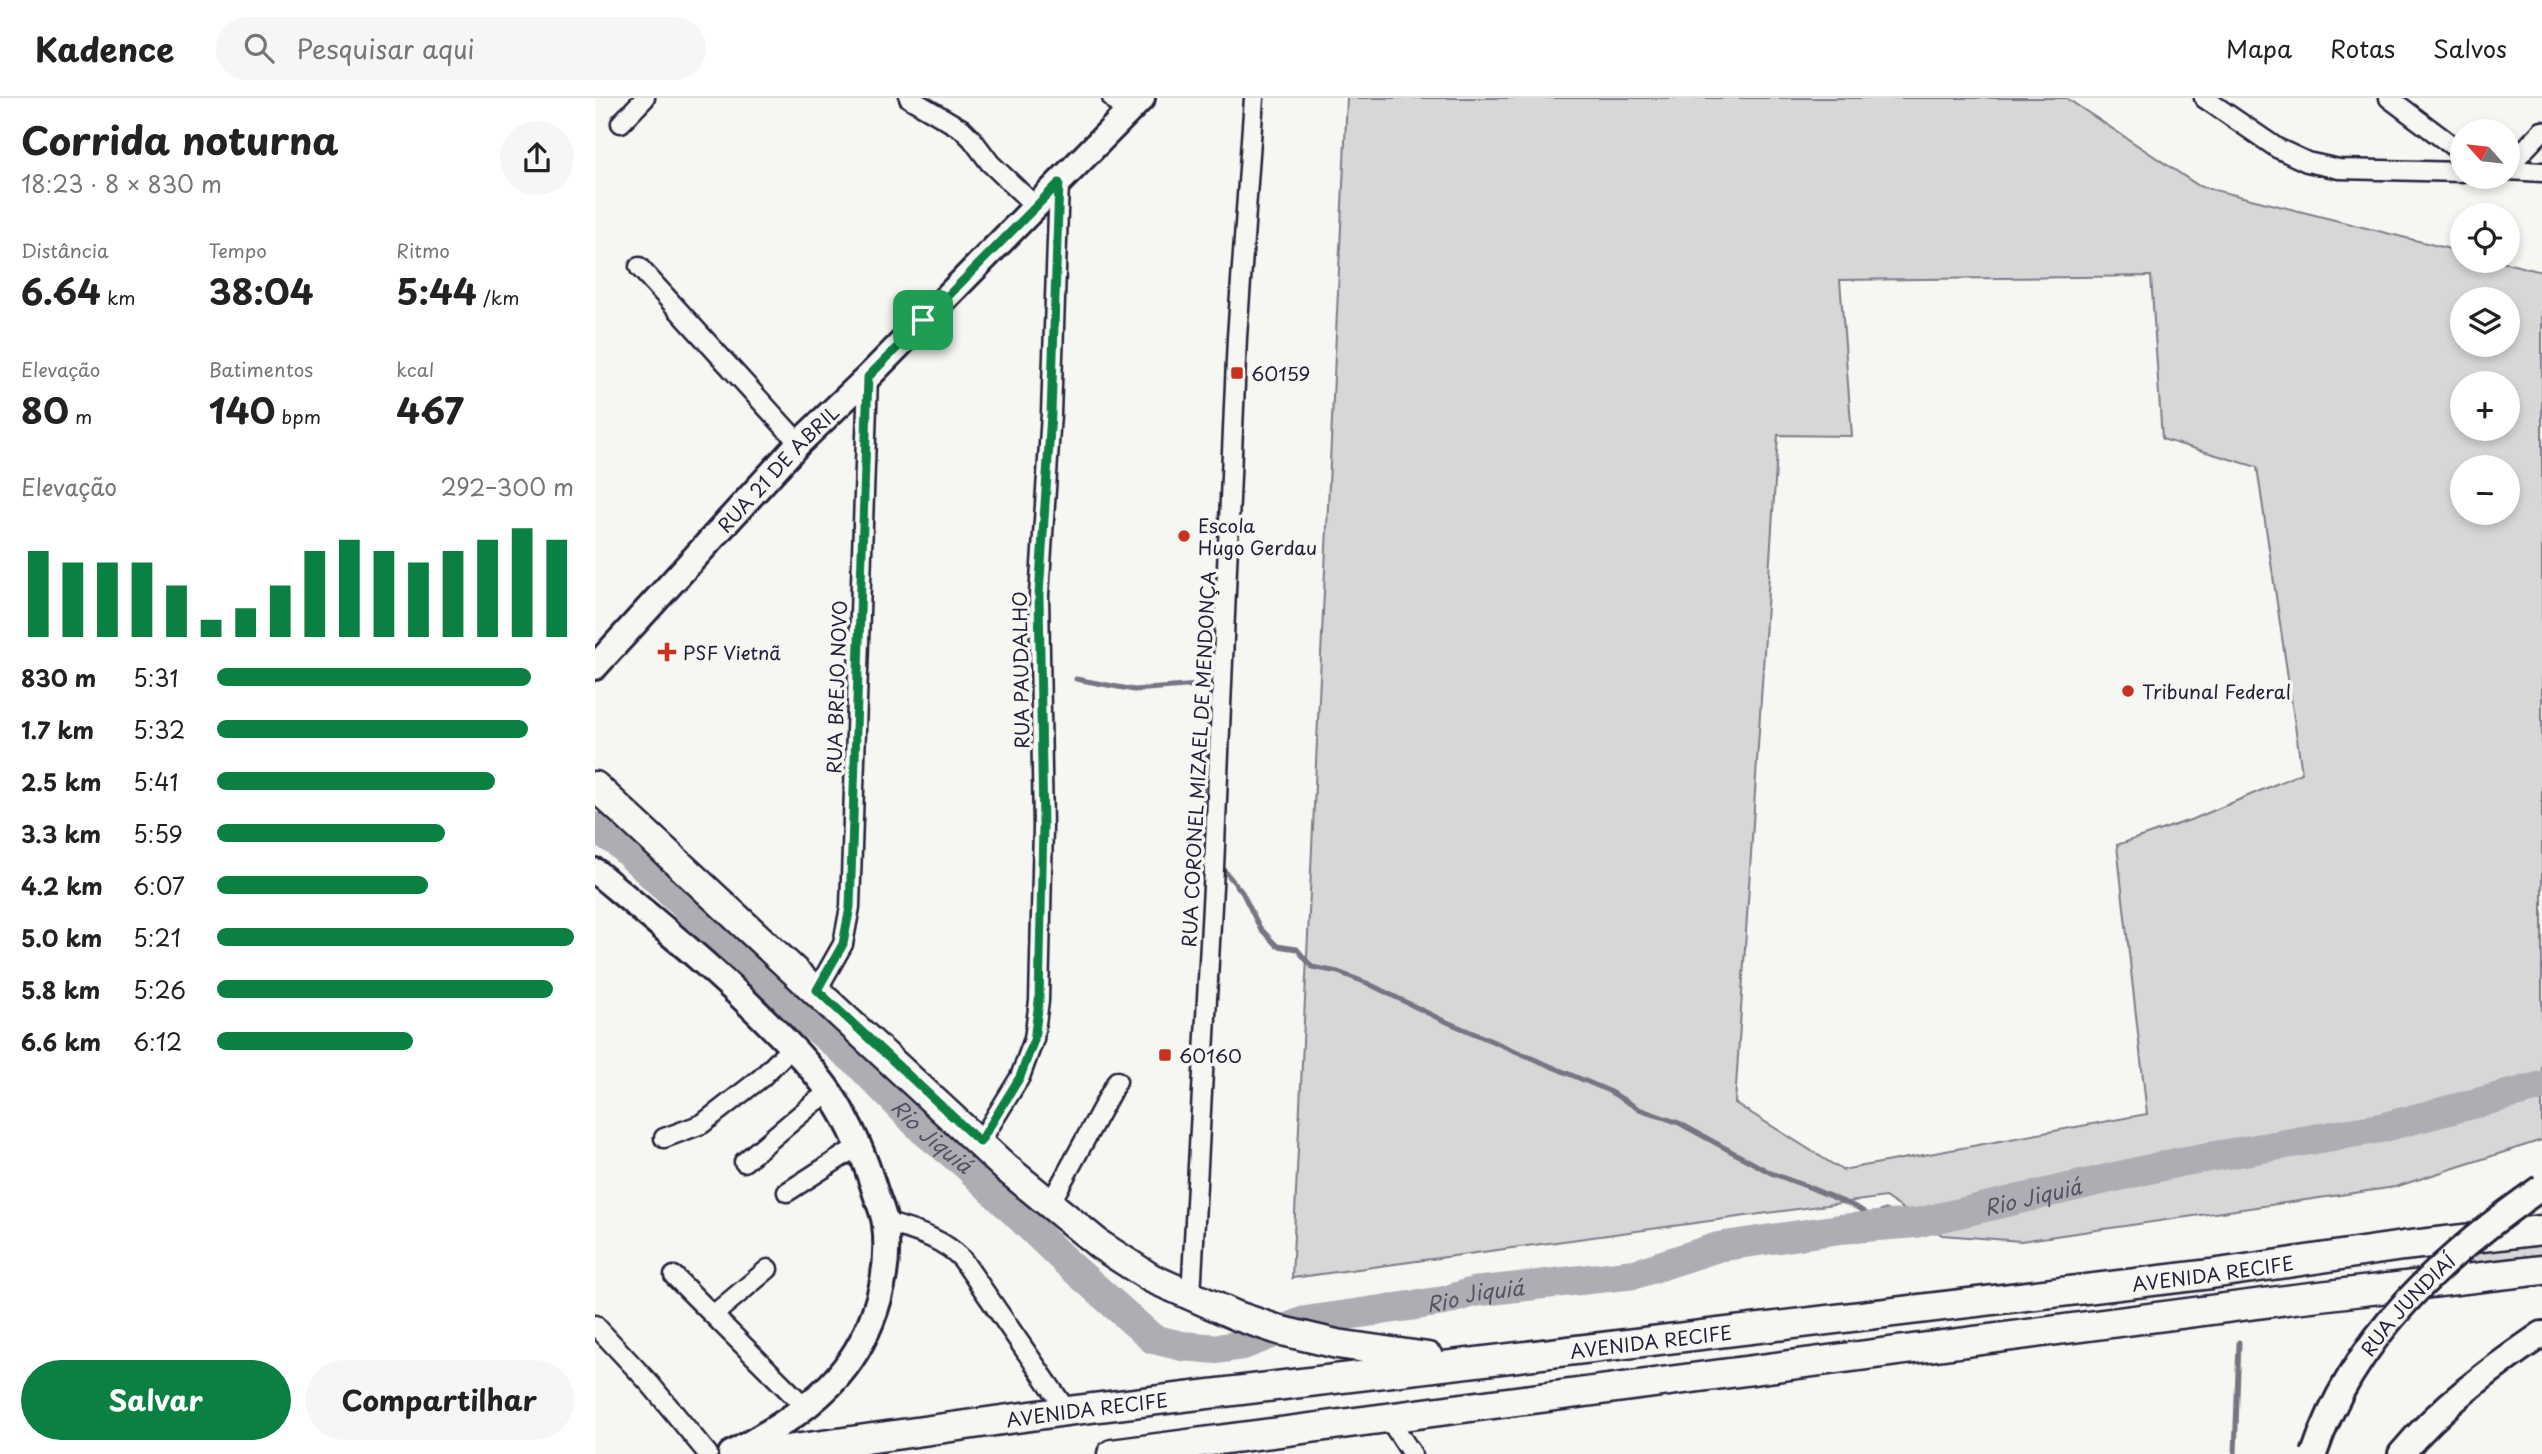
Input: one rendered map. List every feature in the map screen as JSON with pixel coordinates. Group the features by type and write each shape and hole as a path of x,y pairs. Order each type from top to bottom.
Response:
{"main road":[{"path":"595,786 1006,1168 1100,1245 1151,1278 1237,1316 1282,1331 1337,1344 1473,1364"},
{"name":"AVENIDA RECIFE","path":"758,1454 1067,1411 1473,1364 2542,1230"},
{"name":"AVENIDA RECIFE","path":"1112,1454 2280,1301 2542,1270"}],"street":[{"path":"621,123 645,98"},
{"path":"909,98 967,134 990,163 1034,205"},
{"name":"RUA CORONEL MIZAEL DE MENDONÇA","path":"1191,1296 1215,868 1237,337 1254,98"},
{"path":"2204,98 2239,123 2294,157 2307,162 2339,169 2450,172"},
{"path":"2389,98 2450,144"},
{"name":"RUA 21 DE ABRIL","path":"595,667 799,443 868,377 1034,205 1059,183 1127,103"},
{"path":"2520,156 2542,131"},
{"path":"2520,170 2542,172"},
{"name":"RUA PAUDALHO","path":"980,1142 1020,1077 1034,1040 1039,1001 1043,827 1039,595 1051,414 1059,183"},
{"path":"639,267 799,443"},
{"name":"RUA BREJO NOVO","path":"817,990 843,944 850,907 868,377"},
{"path":"595,871 742,997 792,1047 830,1093 860,1145 885,1222 886,1262 877,1305 867,1333 850,1361 831,1384 782,1426 731,1454"},
{"path":"664,1138 702,1124 761,1078 792,1047"},
{"path":"1050,1204 1117,1081"},
{"path":"744,1162 815,1102 830,1093"},
{"path":"787,1192 860,1145"},
{"name":"RUA JUNDIAÍ","path":"2314,1454 2356,1365 2393,1315 2453,1254 2497,1218 2542,1187"},
{"path":"885,1222 944,1243 962,1259 1067,1411"},
{"path":"713,1315 768,1269"},
{"path":"674,1276 805,1407"},
{"path":"595,1325 651,1385 708,1454"},
{"path":"2401,1454 2456,1398 2542,1334"},
{"path":"1388,1419 1412,1454"}],"shaded area":[{"path":"1347,98 2066,98 2199,186 2450,249 2450,273 2520,273 2520,266 2542,272 2542,1140 2395,1187 2021,1241 1942,1235 1885,1197 1292,1278","holes":["2151,276 2162,439 2257,467 2302,773 2196,818 2117,845 2147,1114 1842,1170 1735,1103 1778,435 1852,436 1840,280"]},
{"path":"2542,1234 2542,1257 2451,1269 2484,1241"}],"waterway":[{"path":"1076,679 1134,690 1211,684 1202,834 1209,847"},
{"name":"Rio Jiquiá","path":"595,827 618,843 773,992 859,1064 923,1130 965,1164 1064,1260 1153,1339 1182,1346 1217,1349 1243,1345 1305,1321 1444,1301 1473,1292 1635,1274 1718,1247 1840,1229 1916,1223 2180,1162 2380,1128 2542,1086"},
{"path":"1219,864 1242,892 1260,928 1277,946 1297,949 1312,967 1338,972 1367,983 1440,1019 1609,1091 1639,1109 1679,1123 1771,1173 1858,1208 1870,1216 1886,1211 1916,1223"},
{"path":"2235,1454 2239,1342"}],"place":[{"name":"60159","path":"1237,373"},
{"name":"Escola Hugo Gerdau","path":"1184,536"},
{"name":"PSF Vietnã","path":"667,652"},
{"name":"Tribunal Federal","path":"2128,691"},
{"name":"60160","path":"1165,1055"}],"route":[{"path":"1059,183 1051,414 1039,595 1043,827 1039,1001 1034,1040 1020,1077 980,1142 817,990 843,944 850,907 868,377 923,320 1034,205 1059,183"}]}
